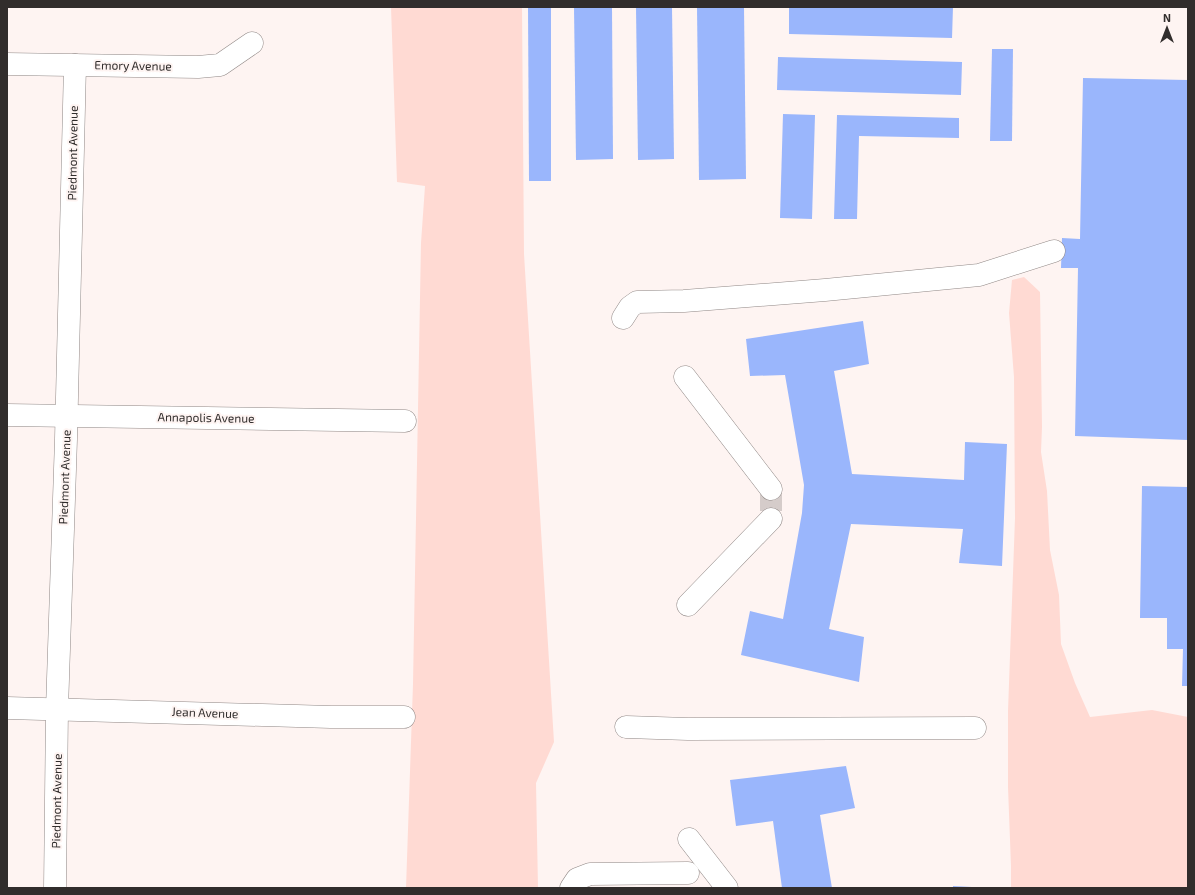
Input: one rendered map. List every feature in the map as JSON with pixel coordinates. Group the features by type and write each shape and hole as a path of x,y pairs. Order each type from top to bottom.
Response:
{"street":[{"name":"Emory Avenue","path":"7,64 198,67 220,65 252,43"},
{"name":"Piedmont Avenue","path":"55,888 58,709 75,65"},
{"path":"623,318 630,307 637,302 692,301 979,275 1054,251"},
{"path":"685,378 772,489"},
{"name":"Annapolis Avenue","path":"7,415 406,421"},
{"path":"688,605 772,519"},
{"name":"Jean Avenue","path":"7,708 331,717 404,717"},
{"path":"626,727 975,728"},
{"path":"689,839 727,888"},
{"path":"571,888 577,879 590,874 688,873"}],"shaded area":[{"path":"391,7 522,7 524,254 554,742 536,783 538,888 406,888 413,684 421,243 425,186 397,182"},
{"path":"1024,277 1040,292 1041,452 1047,491 1050,550 1059,595 1061,644 1075,683 1090,717 1152,710 1188,717 1188,888 1011,888 1008,787 1008,711 1015,518 1014,377 1009,313 1012,280"}],"building":[{"path":"528,7 551,7 551,181 529,181"},
{"path":"574,7 612,7 613,159 576,160"},
{"path":"636,7 672,7 674,159 638,160"},
{"path":"697,7 744,7 746,179 699,180"},
{"path":"789,7 953,7 952,38 789,34"},
{"path":"992,49 1013,49 1012,141 990,141"},
{"path":"778,57 962,62 961,95 777,90"},
{"path":"1083,78 1188,80 1188,440 1075,436 1078,268 1061,268 1062,238 1080,239"},
{"path":"783,114 815,115 812,219 780,218"},
{"path":"837,115 959,118 959,138 859,136 857,219 834,219"},
{"path":"863,321 869,364 834,371 852,474 964,480 965,442 1007,444 1002,566 959,563 963,529 851,524 829,629 864,637 859,682 741,655 750,611 783,619 802,513 804,485 785,375 750,376 746,339"},
{"path":"1142,486 1188,487 1188,686 1182,686 1183,649 1167,649 1167,618 1140,618"},
{"path":"846,766 855,808 820,815 832,888 782,888 773,821 736,826 730,780"},
{"path":"953,886 972,887 972,888 953,888"}],"tunnel":[{"path":"771,489 771,519"}]}
